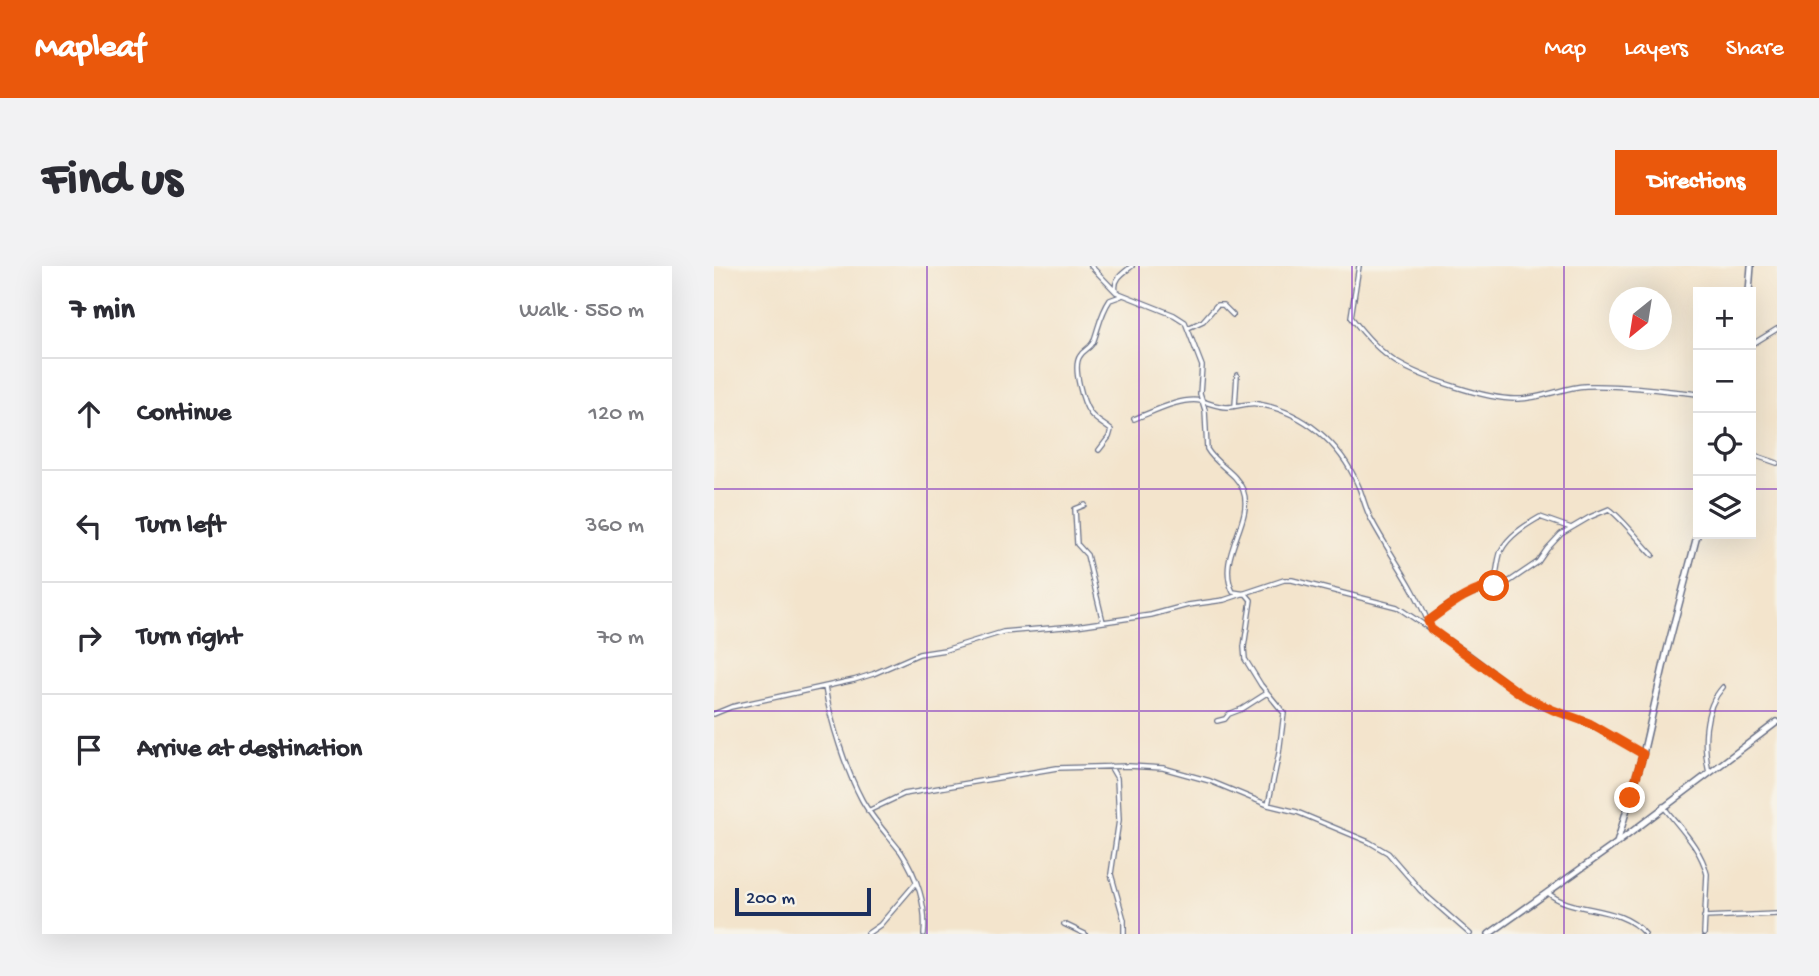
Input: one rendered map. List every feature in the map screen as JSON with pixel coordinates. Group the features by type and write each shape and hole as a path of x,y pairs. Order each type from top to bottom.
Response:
{"main road":[{"path":"1749,287 1751,266"},
{"path":"1617,844 1643,754 1696,539"},
{"path":"1489,934 1617,844 1663,806 1777,722"}],"street":[{"path":"1091,266 1116,292 1185,322 1202,366 1199,387 1205,410 1207,449 1238,480 1245,500 1230,554 1231,590 1251,600 1244,647 1245,659 1267,693 1282,708 1284,717 1268,805"},
{"path":"1116,292 1114,284 1117,279 1132,266"},
{"path":"1359,266 1351,317 1366,336 1395,361 1418,372 1486,394 1516,400 1578,387 1693,394"},
{"path":"1098,450 1109,437 1111,430 1097,421 1089,411 1079,382 1078,362 1081,354 1092,346 1098,323 1110,300 1118,295 1123,296"},
{"path":"1188,328 1203,321 1217,305 1223,305 1233,315"},
{"path":"1756,342 1777,328"},
{"path":"1235,406 1237,375"},
{"path":"1135,419 1175,404 1202,401 1227,407 1259,404 1312,425 1328,437 1350,471 1372,521 1405,573 1431,629"},
{"path":"1756,456 1777,463"},
{"path":"1085,505 1075,509 1077,544 1087,555 1103,622"},
{"path":"1428,621 1453,603 1486,587 1510,581 1538,562 1546,548 1560,534 1609,509 1653,555"},
{"path":"1494,586 1501,552 1510,539 1524,527 1539,517 1571,528"},
{"path":"714,714 731,707 873,674 919,654 944,650 1003,632 1151,615 1178,607 1217,601 1284,580 1304,582 1396,607 1530,699 1589,723 1643,754"},
{"path":"825,687 835,730 868,811 903,855 923,900 924,934"},
{"path":"1709,772 1706,750 1709,713 1716,694 1723,687"},
{"path":"1217,722 1267,693"},
{"path":"1110,766 1117,778 1119,806 1119,835 1111,874 1124,920 1124,934"},
{"path":"868,811 904,793 1057,768 1152,766 1184,772 1268,805 1297,812 1378,847 1393,859 1421,891 1471,934"},
{"path":"1663,806 1705,864 1707,874 1704,934"},
{"path":"867,934 880,925 916,883"},
{"path":"1547,892 1565,902 1617,915 1645,934"},
{"path":"1704,916 1777,914"},
{"path":"1064,924 1085,934"}],"route":[{"path":"1494,586 1486,587 1453,603 1428,621 1431,629 1537,704 1589,723 1643,754 1630,798"}]}
